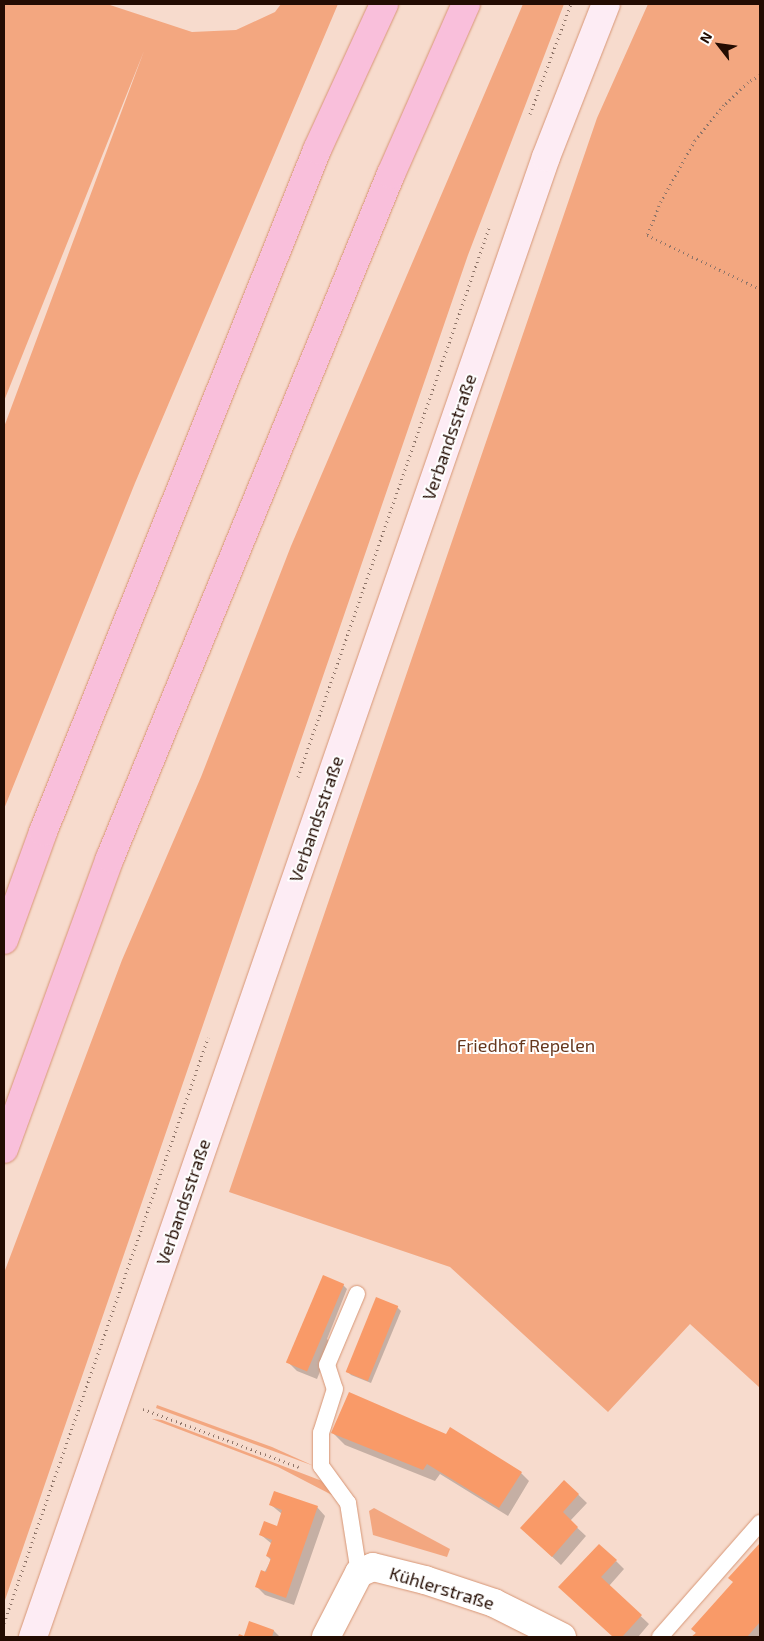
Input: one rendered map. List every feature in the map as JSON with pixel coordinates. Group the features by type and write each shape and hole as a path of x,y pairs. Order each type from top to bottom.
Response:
{"highway":[{"path":"4,940 47,823 317,150 384,4"},
{"path":"4,1149 110,858 391,174 466,4"}],"main road":[{"name":"Verbandsstraße","path":"33,1637 543,166 606,4"}],"street":[{"name":"Kühlerstraße","path":"359,1574 373,1567 425,1580 494,1603 562,1637"},
{"path":"326,1637 359,1574"}],"lane":[{"path":"357,1294 328,1365 335,1388 321,1434 321,1458 322,1466 348,1503 359,1574"},
{"path":"660,1637 760,1523"}],"path":[{"path":"529,117 571,4"},
{"path":"760,75 748,82 730,99 695,140 661,201 647,235 760,289"},
{"path":"297,782 492,220"},
{"path":"4,1623 209,1035"},
{"path":"116,1400 330,1478"}],"green space":[{"path":"4,4 107,4 192,32 236,30 275,12 281,4 338,4 135,483 4,809 4,427 144,51 4,401"},
{"path":"523,4 564,4 468,255 4,1603 4,1273 122,960 201,777 291,546"},
{"name":"Friedhof Repelen","path":"648,4 760,4 760,1388 690,1324 608,1412 450,1267 229,1192 597,118"},
{"path":"157,1405 272,1447 314,1466 156,1408"},
{"path":"152,1419 162,1420 330,1484 332,1495 278,1467"},
{"path":"374,1508 450,1549 447,1557 373,1535 369,1511"}],"building":[{"path":"323,1275 344,1284 307,1371 286,1362"},
{"path":"376,1297 398,1306 368,1381 346,1372"},
{"path":"349,1392 446,1434 450,1427 522,1472 499,1508 427,1464 423,1470 331,1433"},
{"path":"564,1480 579,1494 563,1512 578,1527 552,1557 520,1528"},
{"path":"274,1491 318,1506 286,1598 255,1587 261,1570 266,1572 271,1558 266,1556 272,1540 259,1535 264,1521 277,1526 282,1510 269,1505"},
{"path":"760,1543 760,1622 747,1637 691,1637 696,1633 691,1629 733,1582 728,1578"},
{"path":"599,1544 617,1560 601,1577 642,1615 622,1637 613,1637 558,1587"},
{"path":"249,1621 274,1630 272,1637 238,1637 239,1634 244,1636"}]}
